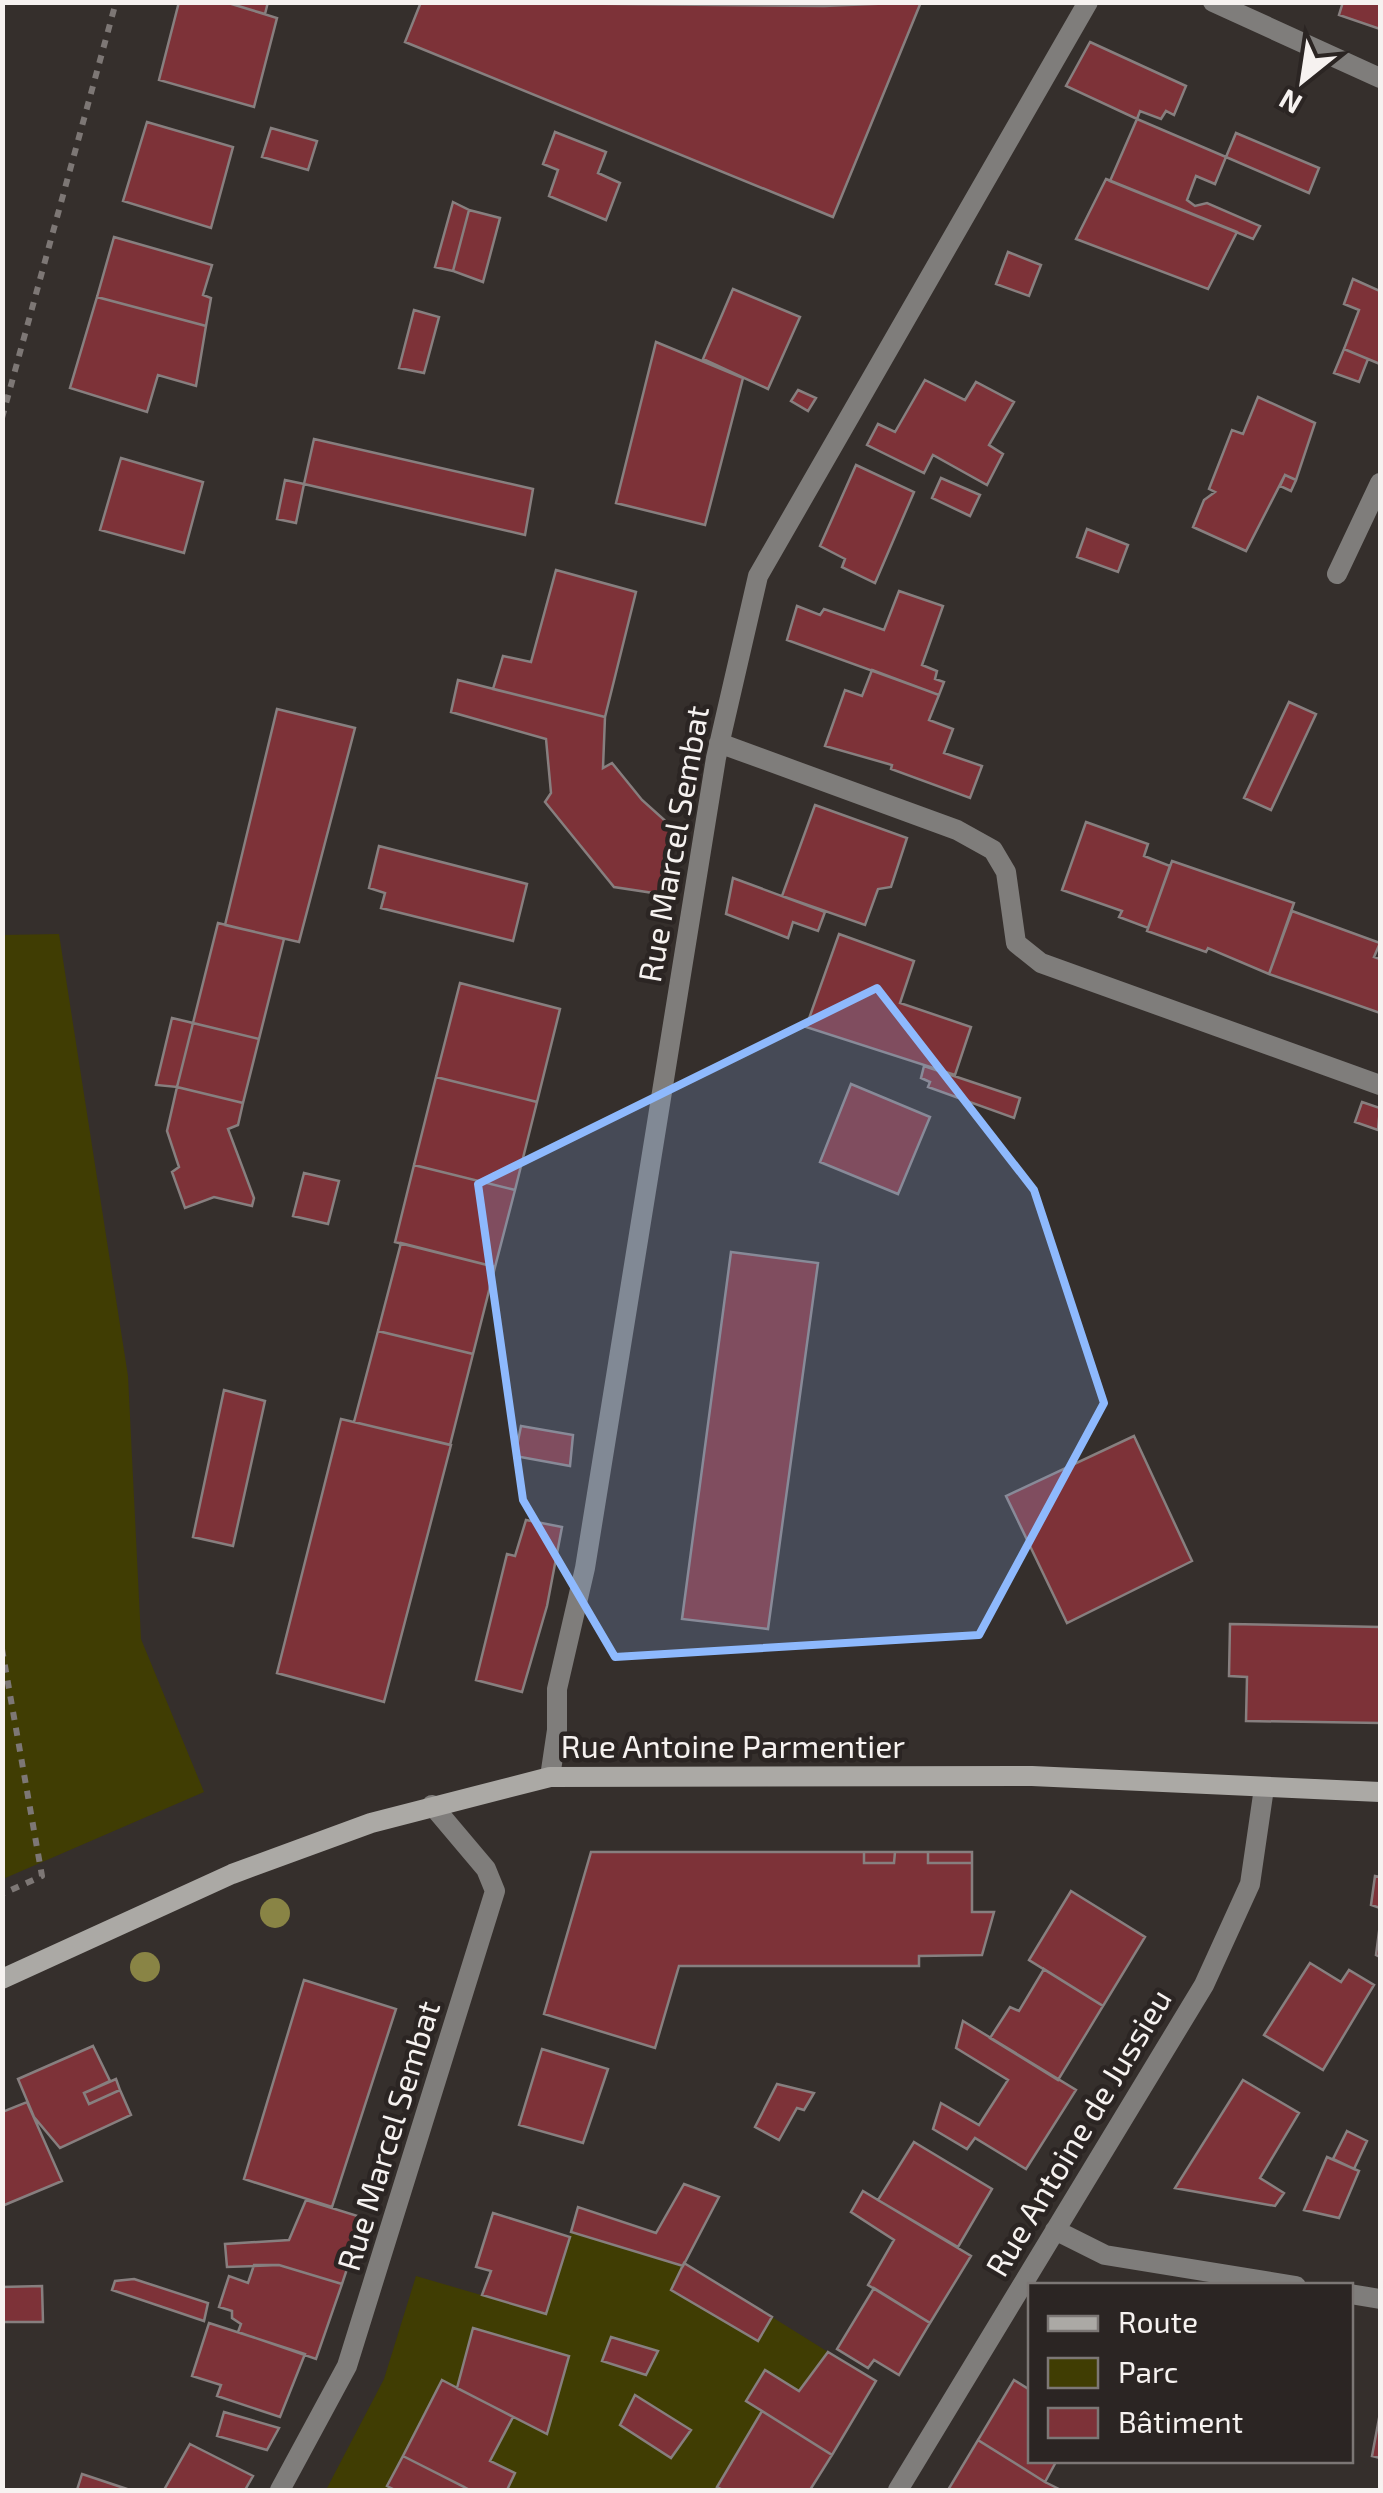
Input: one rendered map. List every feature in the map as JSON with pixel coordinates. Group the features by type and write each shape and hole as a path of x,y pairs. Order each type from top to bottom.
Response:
{"main road":[{"name":"Rue Antoine Parmentier","path":"2,1979 232,1874 432,1805 550,1776 1032,1776 1380,1792"}],"street":[{"name":"Rue Marcel Sembat","path":"550,1776 557,1730 557,1688 585,1568 720,743 758,576 1088,2"},
{"path":"1213,2 1380,78"},
{"path":"1336,574 1380,484"},
{"path":"720,743 956,830 993,850 1006,872 1016,943 1040,963 1380,1086"},
{"name":"Rue Antoine de Jussieu","path":"898,2490 1204,1985 1250,1884 1264,1788"},
{"name":"Rue Marcel Sembat","path":"280,2490 346,2366 495,1891 486,1869 432,1805"},
{"path":"1055,2230 1104,2255 1277,2283"},
{"path":"1353,2294 1380,2299"}],"path":[{"path":"2,418 116,2"},
{"path":"2,1649 42,1876 2,1894"}],"highlighted area":[{"path":"877,988 1034,1190 1104,1403 979,1635 615,1657 523,1500 478,1184"}],"green space":[{"path":"59,934 128,1376 141,1639 204,1792 3,1879 3,935"},
{"path":"571,2232 683,2266 671,2290 757,2341 772,2317 828,2352 799,2391 765,2370 746,2401 762,2411 717,2486 723,2490 507,2490 514,2473 490,2461 513,2417 547,2434 569,2356 473,2329 457,2388 442,2380 387,2485 395,2490 326,2490 384,2379 416,2276 546,2314","holes":["611,2337 658,2352 646,2375","635,2396 690,2430 672,2458 620,2425"]}],"building":[{"path":"179,2 225,2 277,18 254,107 159,80"},
{"path":"225,2 268,2 265,14"},
{"path":"421,2 824,6 921,2 833,217 405,42"},
{"path":"1343,2 1380,2 1380,29 1339,15"},
{"path":"1090,42 1186,86 1174,115 1166,111 1161,119 1140,111 1137,119 1066,86"},
{"path":"1137,119 1226,157 1215,184 1196,176 1187,200 1195,206 1207,203 1260,226 1253,239 1110,181"},
{"path":"147,122 233,147 211,228 123,201"},
{"path":"271,128 317,141 308,170 262,157"},
{"path":"555,132 606,152 598,173 620,183 606,220 549,196 558,170 543,164"},
{"path":"1236,133 1319,168 1309,193 1226,157"},
{"path":"1106,179 1237,232 1208,289 1076,239"},
{"path":"453,202 469,210 453,271 435,267"},
{"path":"469,210 500,218 483,282 453,271"},
{"path":"114,237 212,265 203,295 211,298 206,326 97,297"},
{"path":"1008,252 1041,265 1029,296 996,284"},
{"path":"1353,279 1380,291 1380,364 1344,349 1359,310 1344,304"},
{"path":"733,289 800,317 768,389 703,359"},
{"path":"97,297 206,326 196,386 158,375 147,412 70,388"},
{"path":"414,310 439,317 424,373 399,368"},
{"path":"656,342 743,378 705,525 616,503"},
{"path":"1344,349 1368,359 1359,382 1334,373"},
{"path":"925,380 965,400 976,382 1014,402 989,445 1003,454 987,485 933,455 924,473 867,445 878,424 895,432"},
{"path":"798,390 816,398 808,411 791,401"},
{"path":"1258,397 1315,423 1296,480 1285,475 1246,551 1193,527 1204,500 1215,492 1209,489 1232,430 1243,434"},
{"path":"314,439 533,489 525,535 304,484"},
{"path":"121,458 203,482 184,553 100,530"},
{"path":"856,465 914,492 875,583 842,567 845,559 820,546"},
{"path":"1285,475 1296,480 1291,491 1280,486"},
{"path":"941,478 980,495 970,516 932,498"},
{"path":"285,480 304,484 296,523 277,519"},
{"path":"1087,529 1128,545 1118,572 1077,557"},
{"path":"556,570 636,592 605,717 493,689 503,656 531,662"},
{"path":"899,591 943,606 922,665 937,671 935,679 944,682 939,695 787,640 797,606 820,615 824,609 884,630"},
{"path":"872,670 939,695 929,720 953,729 944,753 982,766 970,798 891,769 892,765 825,746 845,690 862,696"},
{"path":"458,680 605,717 603,768 612,763 642,800 671,826 660,894 614,887 545,802 551,793 546,739 451,712"},
{"path":"1289,702 1316,714 1271,810 1244,798"},
{"path":"277,709 355,728 299,942 225,925"},
{"path":"815,805 907,838 891,887 878,889 865,925 782,896"},
{"path":"1086,822 1148,844 1144,856 1170,866 1148,928 1119,917 1122,911 1062,890"},
{"path":"379,846 527,884 513,941 381,908 385,893 369,888"},
{"path":"1172,861 1294,903 1269,974 1208,948 1206,952 1147,931"},
{"path":"733,878 825,912 818,931 793,922 788,938 726,914"},
{"path":"1292,911 1380,943 1374,957 1380,959 1380,1013 1269,974"},
{"path":"218,923 284,939 259,1039 193,1023"},
{"path":"839,934 914,961 900,1003 971,1027 955,1075 806,1027"},
{"path":"460,983 560,1009 537,1102 436,1077"},
{"path":"172,1018 193,1023 177,1087 156,1085"},
{"path":"193,1023 259,1039 243,1103 177,1087"},
{"path":"924,1066 1020,1098 1014,1118 928,1087 930,1082 921,1078"},
{"path":"436,1077 537,1102 515,1190 414,1165"},
{"path":"851,1084 930,1117 898,1194 820,1162"},
{"path":"177,1087 243,1103 238,1125 228,1129 254,1198 252,1206 214,1197 185,1208 172,1172 179,1167 167,1131"},
{"path":"1362,1102 1380,1108 1378,1130 1355,1122"},
{"path":"414,1165 515,1190 495,1267 395,1242"},
{"path":"304,1173 339,1181 328,1224 293,1216"},
{"path":"401,1243 495,1267 473,1354 378,1331"},
{"path":"731,1252 818,1263 768,1629 682,1619"},
{"path":"378,1331 473,1354 450,1445 354,1422"},
{"path":"224,1390 265,1401 233,1546 193,1537"},
{"path":"341,1419 451,1445 384,1702 277,1673"},
{"path":"521,1426 573,1435 570,1466 515,1456"},
{"path":"1134,1436 1192,1561 1067,1623 1006,1496"},
{"path":"526,1520 562,1527 547,1606 522,1692 476,1680 507,1554 515,1556"},
{"path":"1230,1624 1380,1627 1380,1723 1246,1721 1247,1677 1229,1676"},
{"path":"591,1852 864,1852 864,1863 894,1863 895,1852 928,1852 928,1863 972,1863 972,1912 994,1912 982,1955 919,1956 919,1966 679,1966 655,2048 544,2014"},
{"path":"864,1852 895,1852 894,1863 864,1863"},
{"path":"928,1852 972,1852 972,1863 928,1863"},
{"path":"1375,1876 1380,1877 1380,1908 1371,1905"},
{"path":"1071,1891 1145,1937 1103,2006 1029,1960"},
{"path":"1380,1924 1380,1957 1376,1955"},
{"path":"1310,1963 1341,1982 1349,1970 1374,1985 1323,2070 1264,2035"},
{"path":"1044,1969 1103,2006 1058,2080 990,2038 1010,2007 1019,2011"},
{"path":"304,1980 396,2009 332,2207 244,2179"},
{"path":"963,2021 1076,2090 1026,2169 975,2138 967,2149 933,2129 941,2103 979,2125 1008,2080 956,2048"},
{"path":"93,2046 110,2081 84,2093 89,2104 120,2090 131,2115 60,2148 34,2117 18,2079"},
{"path":"542,2049 608,2069 583,2143 519,2125"},
{"path":"116,2079 120,2090 89,2104 84,2093"},
{"path":"1243,2080 1299,2113 1260,2178 1284,2193 1275,2206 1175,2188"},
{"path":"777,2084 814,2093 804,2110 797,2108 779,2140 755,2127"},
{"path":"27,2102 62,2181 2,2206 2,2112"},
{"path":"1347,2131 1367,2141 1354,2169 1333,2159"},
{"path":"914,2142 992,2189 958,2247 878,2200"},
{"path":"1327,2157 1359,2171 1339,2218 1304,2210"},
{"path":"684,2184 719,2197 683,2266 571,2232 578,2207 656,2233"},
{"path":"863,2191 971,2256 930,2323 868,2285 894,2240 851,2212"},
{"path":"306,2200 364,2218 342,2284 279,2265 227,2267 225,2244 289,2240"},
{"path":"493,2213 570,2237 546,2314 482,2295 491,2271 476,2267"},
{"path":"684,2263 772,2317 758,2341 671,2290"},
{"path":"254,2265 279,2265 342,2284 316,2359 238,2332 241,2324 232,2318 232,2311 219,2307 229,2276 248,2283"},
{"path":"134,2279 208,2303 204,2321 112,2290 115,2281"},
{"path":"42,2286 43,2322 2,2322 2,2287"},
{"path":"874,2288 930,2323 899,2375 874,2360 868,2368 837,2349"},
{"path":"209,2323 305,2354 280,2417 217,2396 221,2385 192,2376"},
{"path":"473,2328 569,2356 547,2434 457,2388"},
{"path":"611,2337 658,2351 646,2375 602,2361"},
{"path":"828,2352 876,2381 832,2455 746,2401 765,2370 799,2391"},
{"path":"442,2380 513,2417 490,2461 515,2473 507,2490 470,2490 403,2456"},
{"path":"1014,2380 1028,2389 1028,2463 1055,2463 1045,2482 978,2440"},
{"path":"635,2395 691,2430 671,2458 620,2425"},
{"path":"762,2411 832,2455 810,2490 717,2487"},
{"path":"224,2412 279,2428 267,2450 217,2436"},
{"path":"1380,2413 1380,2458 1372,2456"},
{"path":"978,2440 1045,2482 1061,2490 948,2490"},
{"path":"190,2444 253,2476 245,2490 164,2490"},
{"path":"403,2456 464,2487 463,2490 395,2490 387,2486"},
{"path":"82,2474 130,2490 77,2490"}]}
